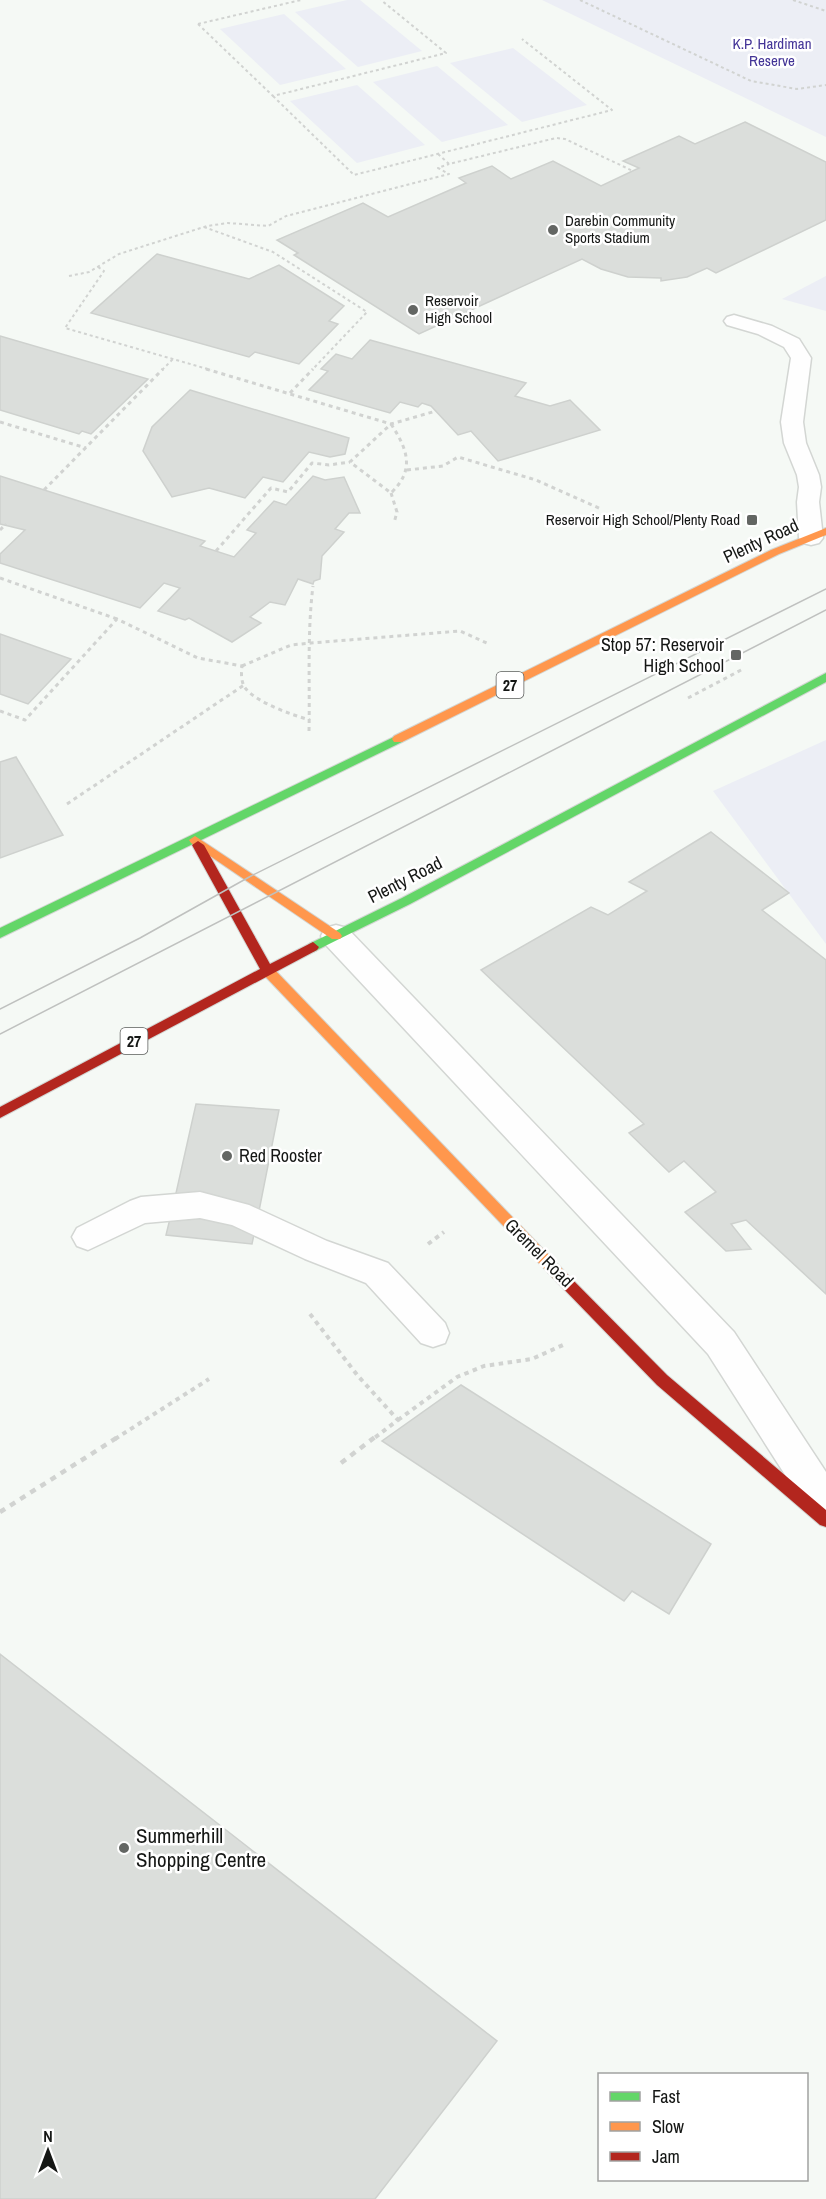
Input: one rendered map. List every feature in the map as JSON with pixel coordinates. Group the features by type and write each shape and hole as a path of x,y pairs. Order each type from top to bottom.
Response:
{"main road":[{"name":"Plenty Road","path":"0,933 195,840 775,552 818,534"},
{"name":"Plenty Road","path":"0,1113 267,969 336,936 826,677"},
{"path":"195,840 336,936"},
{"name":"Gremel Road","path":"195,840 267,969 486,1201 662,1380 826,1520"}],"street":[{"path":"336,936 721,1343 826,1505"}],"lane":[{"path":"734,321 765,330 792,343 801,358 793,401 792,422 795,443 810,487 808,502 818,534"},
{"path":"88,1237 141,1210 200,1205 238,1214 316,1250 377,1273 433,1333"}],"path":[{"path":"301,0 198,24 354,175 612,110 522,39"},
{"path":"273,96 446,53 381,0"},
{"path":"580,0 751,81 797,89 826,85"},
{"path":"793,0 826,11"},
{"path":"69,276 89,272 119,254 218,223 268,226 286,216 449,174 438,168 449,164 556,138 565,138 633,171"},
{"path":"438,154 449,164"},
{"path":"204,227 273,252 367,312 290,393"},
{"path":"98,267 104,271 65,328 391,424 398,434 407,470 402,482 391,493"},
{"path":"44,490 172,359"},
{"path":"216,551 271,488 288,492 312,463 329,465 350,462 391,424 436,411"},
{"path":"0,422 87,448"},
{"path":"407,470 443,466 458,457 536,480 601,509"},
{"path":"350,462 391,493 397,512 394,523"},
{"path":"0,530 6,524"},
{"path":"0,578 117,619 198,658 242,666 291,645 311,643 460,631 489,644"},
{"path":"309,731 311,643 308,624 313,586"},
{"path":"0,711 25,720 117,619"},
{"path":"242,666 244,685 247,689 293,716 310,720"},
{"path":"688,698 743,669"},
{"path":"67,804 244,685"},
{"path":"428,1244 444,1232"},
{"path":"310,1314 358,1377 398,1420"},
{"path":"341,1463 457,1377 484,1366 532,1359 609,1324"},
{"path":"0,1512 209,1379"}],"green space":[{"path":"347,0 360,0 422,51 358,67 295,12"},
{"name":"K.P. Hardiman Reserve","path":"542,0 826,0 826,137"},
{"path":"284,14 346,69 280,85 220,29"},
{"path":"513,48 587,105 522,122 450,63"},
{"path":"437,66 508,125 442,142 373,82"},
{"path":"357,85 425,145 357,163 290,101"},
{"path":"826,276 826,311 782,299"},
{"path":"826,740 826,944 713,791"}],"building":[{"name":"Darebin Community Sports Stadium","path":"745,122 826,162 826,220 716,273 707,268 687,277 661,281 661,278 628,277 601,269 582,259 419,334 294,255 298,253 277,240 363,203 388,217 466,183 459,178 492,166 511,179 553,161 601,186 639,168 623,161 679,136 695,144"},
{"path":"157,254 249,279 279,265 344,306 329,321 338,324 299,364 255,352 249,357 91,313"},
{"path":"0,336 148,379 91,434 82,431 79,434 0,410"},
{"path":"370,340 526,383 515,396 550,406 570,400 600,430 498,461 471,431 458,435 431,406 422,403 418,407 400,402 390,413 309,390 328,371 321,369 336,354 352,359"},
{"path":"190,390 349,438 345,454 330,457 309,452 283,482 263,477 245,498 209,488 172,497 143,451 152,427"},
{"path":"0,476 205,541 200,546 234,557 256,533 247,530 274,501 286,505 313,476 325,480 344,477 360,513 349,513 335,529 344,532 322,556 320,579 314,581 313,584 298,579 285,605 270,602 250,617 261,623 232,642 189,618 185,620 158,611 180,588 164,583 140,608 0,563 0,554 25,530 0,524"},
{"path":"0,634 71,659 28,704 0,694"},
{"path":"16,757 63,835 0,858 0,762"},
{"path":"711,832 789,893 762,910 826,960 826,1294 746,1220 731,1224 751,1249 726,1251 685,1212 716,1192 684,1161 669,1172 629,1133 644,1124 481,970 591,907 608,915 647,891 629,882"},
{"name":"Red Rooster","path":"196,1104 279,1110 259,1211 174,1202"},
{"path":"174,1202 259,1211 252,1244 166,1235"},
{"path":"461,1385 711,1544 669,1614 632,1591 624,1601 382,1441"},
{"name":"Summerhill Shopping Centre","path":"0,1654 497,2041 375,2199 0,2199"}],"tram line":[{"path":"0,1009 140,938 251,876 826,589"},
{"path":"0,1034 826,610"}],"traffic: fast":[{"path":"313,947 406,901 826,677"},
{"path":"0,933 398,739"}],"traffic: slow":[{"path":"398,739 775,552 826,531"},
{"path":"195,840 336,936"},
{"path":"267,970 562,1278"}],"traffic: jam":[{"path":"198,845 267,970"},
{"path":"0,1113 313,947"},
{"path":"562,1278 662,1380 826,1520"}],"place":[{"name":"Darebin Community Sports Stadium","path":"553,230"},
{"name":"Reservoir High School","path":"413,310"},
{"name":"Reservoir High School/Plenty Road","path":"752,520"},
{"name":"Stop 57: Reservoir High School","path":"736,655"},
{"name":"Red Rooster","path":"227,1156"},
{"name":"Summerhill Shopping Centre","path":"124,1848"}]}
